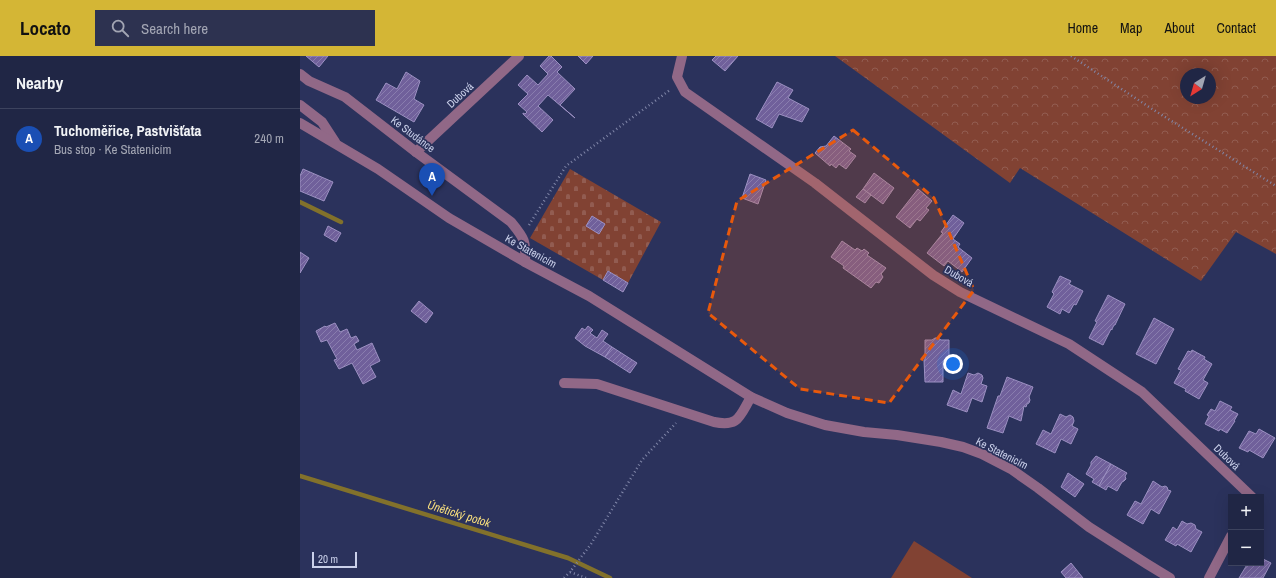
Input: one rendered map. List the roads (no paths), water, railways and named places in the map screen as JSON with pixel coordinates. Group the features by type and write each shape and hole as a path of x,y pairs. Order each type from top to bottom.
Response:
{"street":[{"name":"Dubová","path":"416,152 520,56"},
{"name":"Dubová","path":"682,56 677,77 685,92 815,183 933,275 960,292 1069,344 1142,392 1249,494"},
{"name":"Ke Studánce","path":"300,74 309,81 345,97 416,152 511,222 522,236 525,246 525,262"},
{"path":"300,105 322,122 336,144"},
{"name":"Ke Statenicím","path":"300,123 378,169 449,218 525,262 589,296 750,397 787,413 825,425 864,432 897,435 942,442 963,447 982,454 1011,469 1090,527 1170,578"},
{"path":"564,383 597,384 714,422 726,424 732,423 739,417 750,397"},
{"path":"1209,578 1228,542"}],"waterway":[{"path":"300,202 341,222"},
{"name":"Únětický potok","path":"300,476 568,558 610,578"}],"place":[{"name":"Tuchoměřice, Pastvišťata","path":"432,196"}]}
